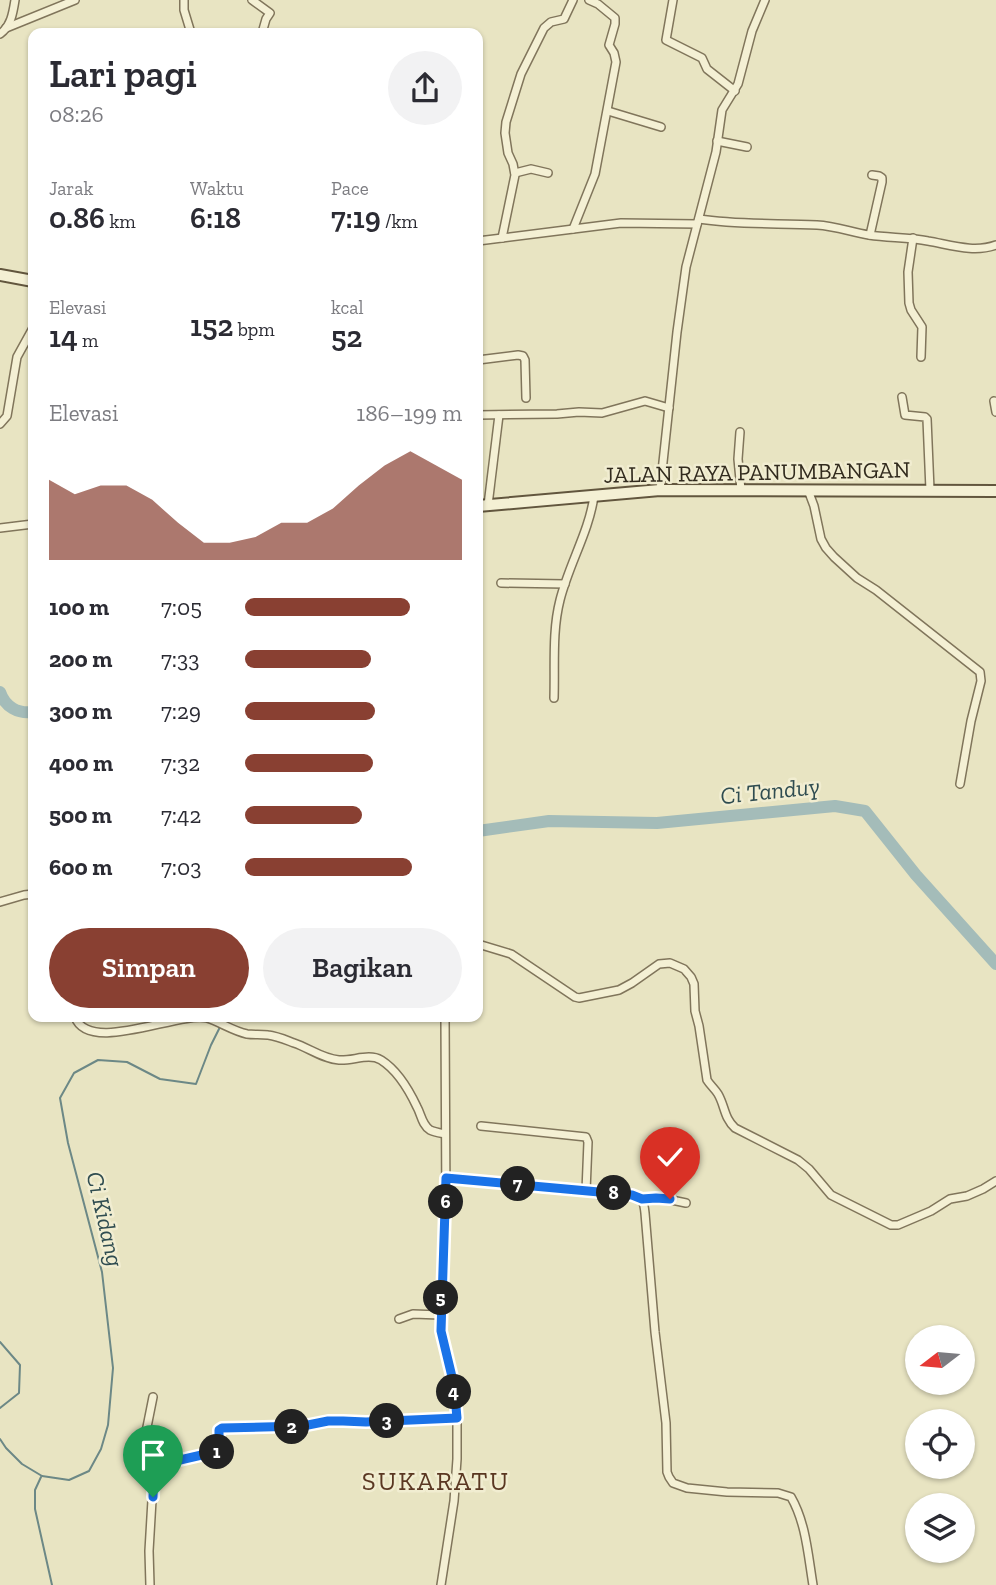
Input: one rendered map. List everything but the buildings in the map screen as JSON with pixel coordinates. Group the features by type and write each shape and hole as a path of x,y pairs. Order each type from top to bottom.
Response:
{"main road":[{"path":"0,275 28,280"},
{"name":"JALAN RAYA PANUMBANGAN","path":"483,506 660,490 996,491"}],"street":[{"path":"3,31 9,23 15,0"},
{"path":"3,31 75,0"},
{"path":"184,0 189,28"},
{"path":"252,0 270,13 264,28"},
{"path":"502,238 515,173 508,153 506,122 521,74 544,28 551,22 564,19 573,0"},
{"path":"573,229 595,174 616,62 610,46 615,20 613,15 589,0"},
{"path":"673,0 666,40 702,58 707,69 735,91"},
{"path":"660,490 683,280 722,110 735,91 752,31 765,0"},
{"path":"608,111 661,127"},
{"path":"717,141 747,147"},
{"path":"515,173 536,169 548,173"},
{"path":"870,235 882,182 882,178 872,175"},
{"path":"483,240 621,223 698,221 840,227 870,235 914,238 970,249 984,249 996,244"},
{"path":"914,238 908,272 909,303 922,327 921,357"},
{"path":"0,424 7,416 17,354 28,336"},
{"path":"483,359 523,356 526,398"},
{"path":"902,397 905,415 928,419 930,490"},
{"path":"483,415 602,413 645,401 669,408"},
{"path":"994,401 996,412"},
{"path":"483,506 499,415"},
{"path":"740,432 738,459 741,490"},
{"path":"808,490 821,538 834,557 980,671 981,681 960,784"},
{"path":"554,698 556,627 560,600 590,515 594,496"},
{"path":"0,528 28,524"},
{"path":"501,583 565,584"},
{"path":"0,902 28,895"},
{"path":"483,946 511,954 579,998 619,990 663,962 674,964 688,972 694,984 695,1011 707,1080 718,1094 728,1121 735,1128 798,1160 831,1195 891,1225 898,1225 931,1211 950,1199 967,1196 996,1181"},
{"path":"77,1022 90,1030 110,1032 134,1030 168,1022"},
{"path":"216,1022 249,1034 270,1035 296,1043 337,1060 367,1057 380,1059 399,1076 425,1126 431,1131 445,1134"},
{"path":"441,1585 454,1501 457,1459 454,1385 442,1339 440,1315 446,1209 445,1022"},
{"path":"481,1126 586,1137 586,1191"},
{"path":"446,1178 686,1203"},
{"path":"642,1199 666,1423 667,1472 673,1483 687,1488 778,1493 791,1497 801,1520 813,1585"},
{"path":"399,1319 413,1314 440,1315"},
{"path":"150,1585 149,1551 154,1466 146,1443 146,1432 153,1397"},
{"path":"154,1466 219,1451 219,1430 222,1428 303,1426 328,1421 457,1418"}],"waterway":[{"name":"Ci Tanduy","path":"0,692 5,702 13,708 28,712"},
{"name":"Ci Tanduy","path":"483,830 549,821 657,823 835,806 865,811 916,875 996,964"},
{"name":"Ci Kidang","path":"0,1439 22,1464 42,1476 69,1480 89,1471 101,1449 108,1425 113,1368 102,1272 68,1143 60,1098 74,1073 98,1060 127,1062 160,1079 196,1084 220,1027"},
{"name":"Ci Kidang","path":"0,1342 20,1365 19,1393 0,1408"},
{"path":"41,1477 35,1490 35,1509 52,1585"}],"district":[{"name":"SUKARATU","path":"436,1481"}],"route":[{"path":"153,1497 154,1466 219,1451 219,1430 222,1428 303,1426 328,1421 457,1418 454,1385 444,1348 440,1315 446,1178 632,1195 642,1199 670,1199"}]}
